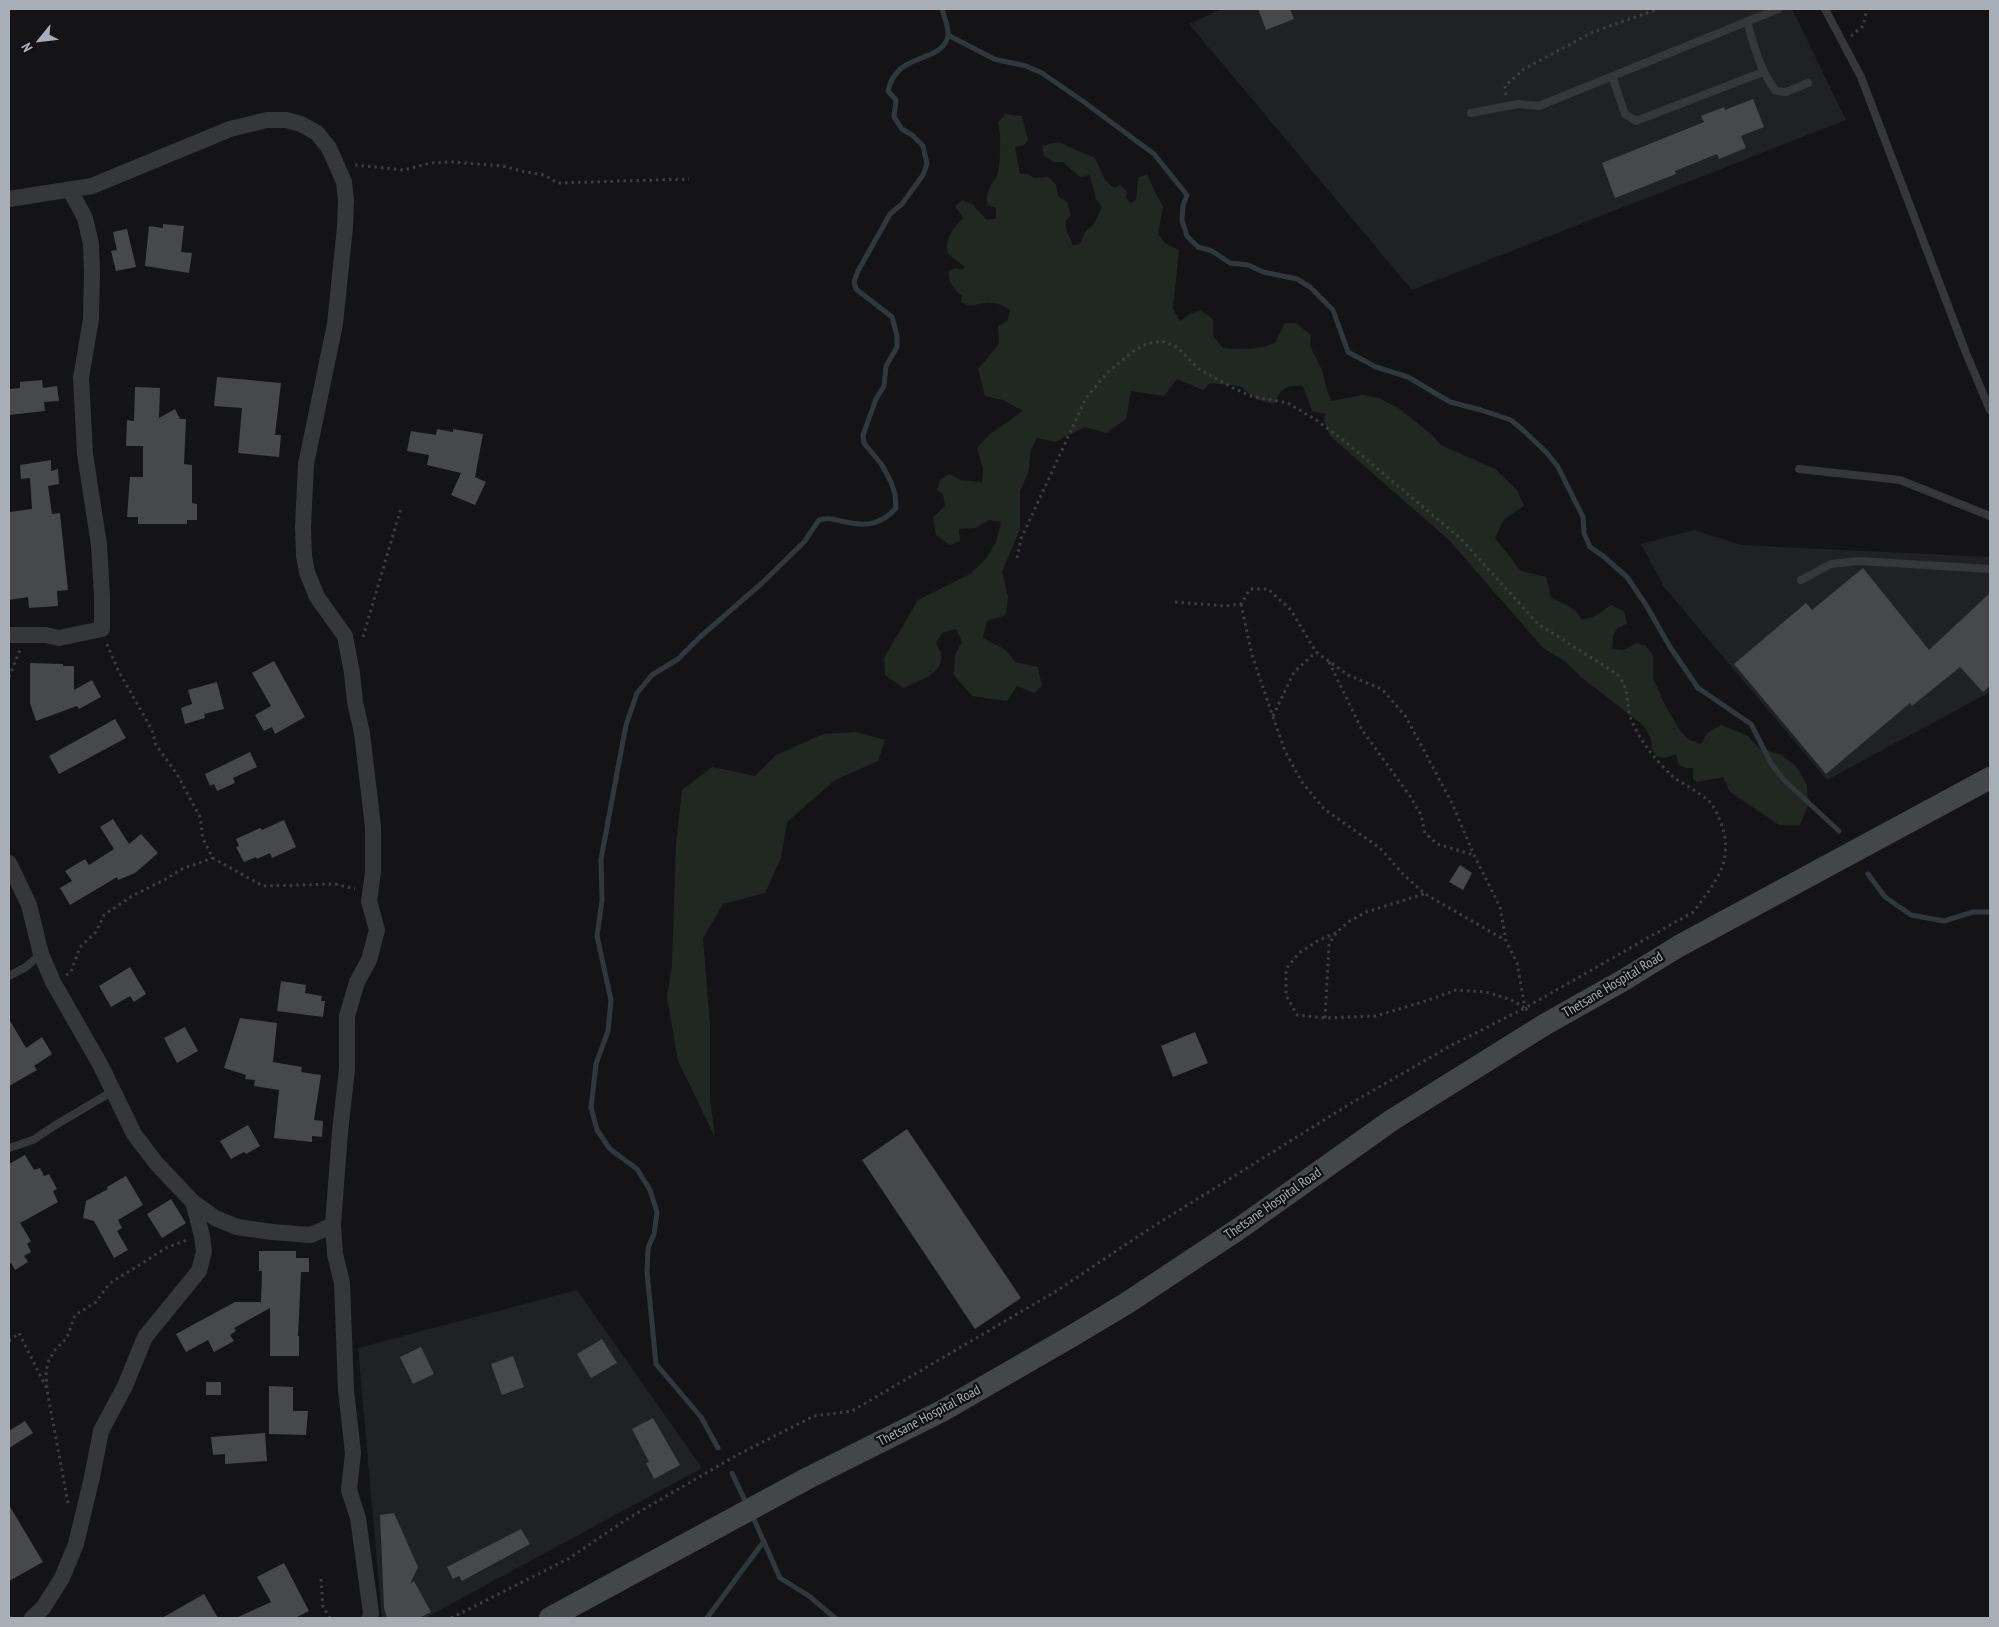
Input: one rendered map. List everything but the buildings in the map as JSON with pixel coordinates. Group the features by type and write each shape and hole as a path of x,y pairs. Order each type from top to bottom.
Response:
{"main road":[{"name":"Thetsane Hospital Road","path":"550,1618 808,1478 942,1411 1111,1312 1240,1228 1392,1120 1544,1025 1622,982 1679,946 1990,778"}],"street":[{"path":"9,199 92,186 230,129 267,120 286,120 301,124 317,133 329,148 344,182 346,200 342,265 335,324 306,464 303,527 304,556 307,572 317,597 345,636 355,702 362,733 373,827 373,872 369,901 377,930 369,960 357,982 347,1016 347,1069 333,1225 335,1254 342,1283 346,1390 353,1453 349,1490 358,1518 371,1613 370,1618"},
{"path":"9,635 59,638 102,629 99,545 86,454 81,378 91,319 91,244 85,218 70,190"},
{"path":"9,863 29,905 41,954 53,982 101,1066 134,1134 156,1163 193,1202 215,1218 237,1227 311,1235 333,1225"},
{"path":"32,1618 43,1608 62,1578 76,1544 101,1431 124,1386 145,1337 199,1271 204,1252 193,1202"}],"lane":[{"path":"1471,113 1518,104 1539,106 1778,9"},
{"path":"1825,9 1860,77 1966,353 1990,410"},
{"path":"1747,21 1764,72 1776,91 1786,92 1808,83"},
{"path":"1612,76 1625,114 1636,121 1764,72"},
{"path":"1799,469 1900,480 1990,516"},
{"path":"1800,580 1831,564 1859,561 1990,569"},
{"path":"9,976 26,967 41,954"},
{"path":"9,1148 33,1140 113,1091"}],"path":[{"path":"1507,106 1505,86 1524,69 1593,32 1658,9"},
{"path":"1843,43 1863,26 1867,9"},
{"path":"337,163 404,170 431,163 453,162 503,166 521,172 544,175 558,183 689,179"},
{"path":"451,1618 568,1559 627,1519 737,1455 814,1416 852,1412 1058,1290 1146,1231 1353,1102 1450,1046 1525,1008 1693,912 1720,874 1726,859 1726,845 1718,814 1710,801 1684,783 1674,779 1648,751 1631,718 1628,693 1624,681 1538,624 1461,539 1347,443 1316,420 1288,403 1250,396 1199,369 1177,347 1162,341 1146,344 1132,352 1108,372 1086,398 1021,539 1017,558"},
{"path":"362,638 401,508"},
{"path":"1506,941 1424,894 1380,848 1324,809 1302,782 1285,751 1252,655 1241,604 1250,589 1268,589 1291,610 1316,652 1348,675 1382,689 1406,717 1452,803 1474,856 1500,907 1506,941 1517,963 1525,1008"},
{"path":"1175,602 1225,606 1241,604"},
{"path":"102,629 118,670 152,730 156,745 177,774 200,817 203,839 213,858 263,886 335,884 354,888 369,901"},
{"path":"9,677 25,636"},
{"path":"1273,717 1294,672 1316,652"},
{"path":"1328,661 1362,730 1414,802 1421,815 1425,833 1436,844 1474,856"},
{"path":"53,982 71,972 80,947 96,932 104,915 132,896 182,869 213,858"},
{"path":"1325,1018 1329,944 1336,933 1348,922 1366,912 1424,894"},
{"path":"1336,933 1319,940 1299,953 1286,969 1286,995 1297,1015 1325,1018 1376,1016 1456,990 1486,992 1509,999 1525,1008 1544,1025"},
{"path":"69,1508 47,1390 46,1371 49,1360 55,1350 67,1338 75,1315 96,1302 109,1284 166,1248 202,1236"},
{"path":"9,1341 19,1333 47,1390"},
{"path":"321,1579 323,1607 330,1618"}],"shaded area":[{"path":"1222,9 1792,9 1846,120 1412,290 1189,24"},
{"path":"1006,114 1022,116 1028,140 1024,145 1015,147 1020,174 1028,174 1034,178 1049,177 1056,185 1058,196 1067,202 1071,215 1065,222 1073,245 1080,244 1085,232 1094,224 1102,207 1096,199 1090,175 1080,177 1063,162 1054,162 1044,156 1042,146 1058,142 1095,158 1105,180 1114,188 1120,185 1127,191 1126,198 1131,203 1136,200 1138,178 1147,174 1163,206 1158,234 1166,244 1179,250 1173,309 1180,321 1200,310 1213,319 1213,336 1223,348 1237,349 1256,348 1275,343 1285,323 1296,323 1311,335 1310,346 1322,370 1331,401 1363,395 1379,398 1400,409 1432,435 1441,445 1495,469 1517,490 1524,506 1504,519 1495,538 1521,571 1546,577 1551,597 1575,610 1582,620 1595,616 1611,605 1624,611 1627,624 1617,628 1613,636 1612,649 1623,650 1637,643 1646,646 1653,655 1653,678 1665,705 1679,729 1689,740 1701,744 1707,733 1721,725 1748,736 1760,749 1780,754 1796,766 1807,785 1808,805 1800,825 1779,825 1730,792 1723,777 1697,782 1693,779 1693,768 1679,765 1676,754 1663,758 1656,756 1652,749 1651,739 1644,726 1581,677 1565,661 1543,648 1450,541 1330,436 1324,420 1325,414 1312,411 1303,386 1288,387 1279,394 1274,404 1256,399 1240,386 1210,383 1203,390 1177,379 1164,396 1131,391 1126,419 1106,433 1085,427 1055,442 1037,438 1031,450 1028,473 1020,491 1020,529 1002,572 1008,597 1006,615 987,621 983,638 1006,650 1015,662 1038,667 1042,686 1034,693 1017,686 1007,701 972,696 954,675 955,655 962,642 956,629 942,633 936,643 941,653 941,661 934,672 922,680 903,688 885,675 884,658 918,600 970,574 986,559 996,542 1001,522 989,520 976,528 959,529 960,541 950,545 936,535 933,517 945,506 943,494 937,490 940,480 949,474 961,480 982,482 983,469 977,448 990,434 1023,411 1003,400 985,396 978,369 999,344 998,326 1008,320 1010,310 995,303 970,305 961,302 962,296 952,285 949,271 956,268 962,270 965,267 948,254 947,248 950,235 963,218 955,206 963,200 973,205 987,220 996,218 996,208 988,205 987,199 999,165 1000,140 998,122"},
{"path":"1694,530 1741,545 1990,557 1990,692 1827,780 1664,587 1641,544"},
{"path":"856,732 885,740 878,761 835,780 787,822 781,858 765,893 723,904 703,938 710,1025 710,1100 715,1137 678,1061 667,997 672,965 676,844 682,790 712,767 755,776 776,755 823,734"},
{"path":"577,1290 702,1468 425,1618 382,1618 358,1348"}],"waterway":[{"path":"718,1448 701,1417 656,1364 647,1272 648,1248 654,1234 657,1212 650,1190 637,1169 610,1149 597,1130 591,1107 596,1064 608,1031 611,1000 597,936 602,900 601,859 626,725 637,693 652,675 678,659 700,637 762,583 804,542 819,520 829,519 861,524 874,523 885,518 896,508 895,494 891,482 882,465 864,443 863,435 876,399 884,386 886,366 897,347 897,336 892,317 856,289 854,282 858,271 890,214 902,204 923,175 927,164 923,146 912,135 902,129 894,117 896,100 888,91 893,78 900,69 937,51 944,45 948,33 942,9"},
{"path":"948,35 994,59 1026,66 1042,73 1154,154 1187,195 1183,205 1182,220 1187,236 1198,247 1212,251 1230,263 1248,265 1263,272 1297,279 1310,287 1333,310 1348,352 1376,367 1408,377 1450,402 1511,420 1524,431 1547,453 1558,467 1583,517 1584,533 1590,547 1627,577 1698,688 1751,724 1772,765 1784,780 1839,831"},
{"path":"1868,874 1885,897 1911,915 1944,921 1973,912 1990,912"},
{"path":"732,1473 747,1505"},
{"path":"752,1515 780,1578 809,1596 835,1618"},
{"path":"707,1618 764,1541"}]}
